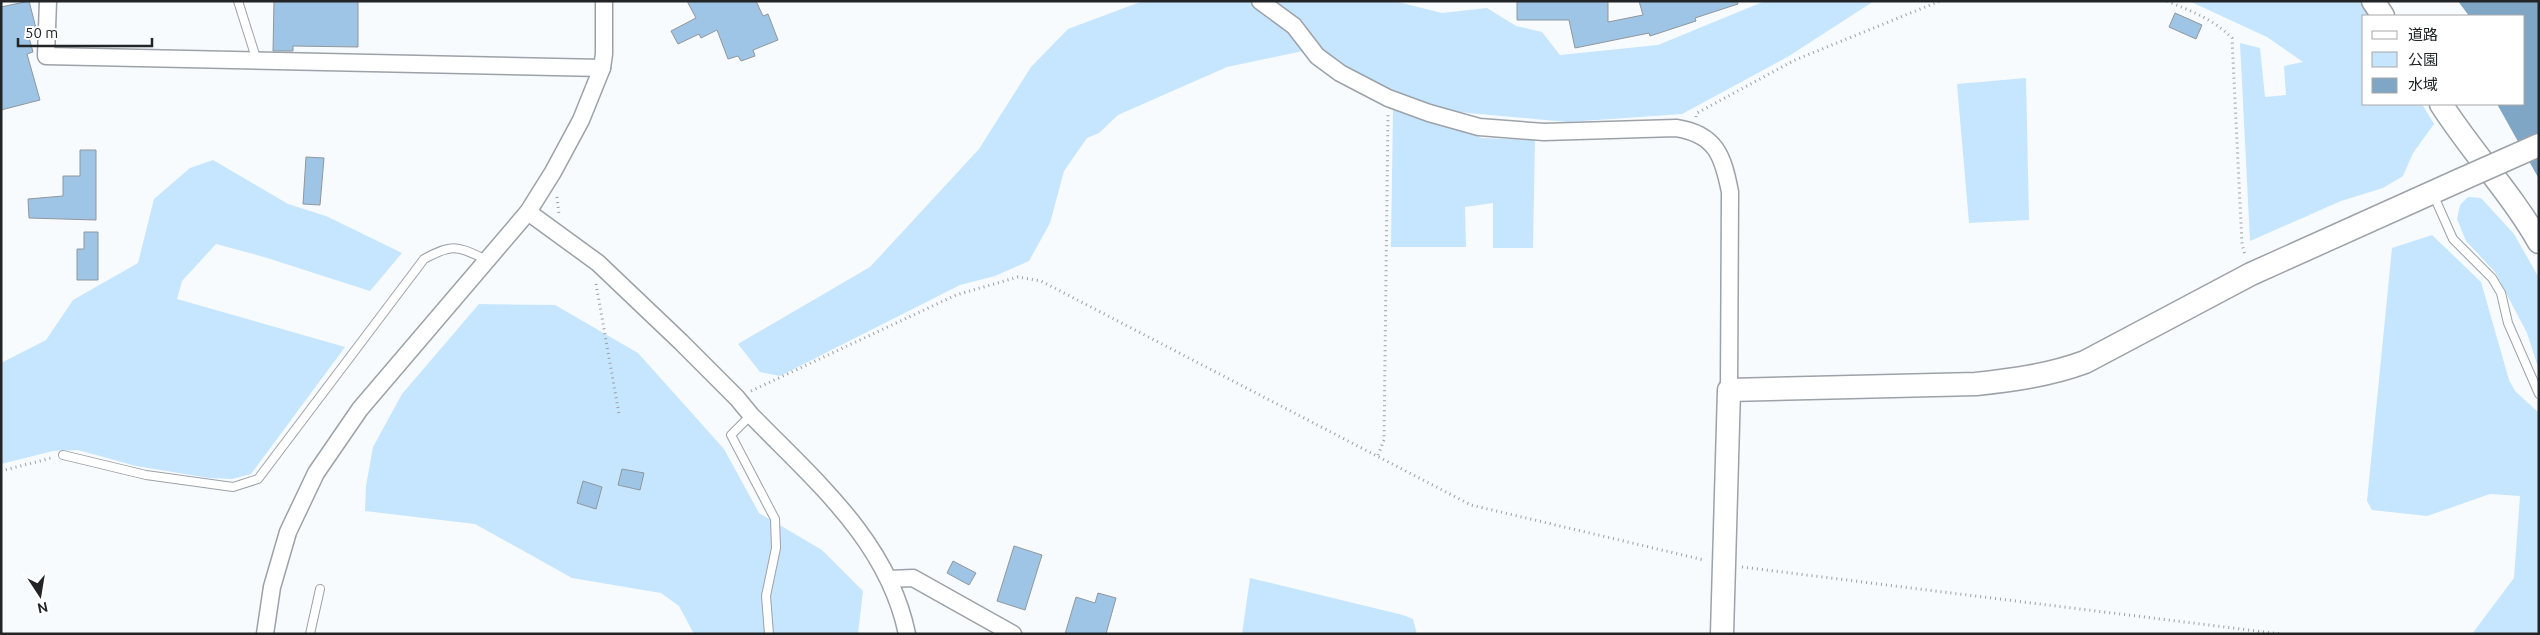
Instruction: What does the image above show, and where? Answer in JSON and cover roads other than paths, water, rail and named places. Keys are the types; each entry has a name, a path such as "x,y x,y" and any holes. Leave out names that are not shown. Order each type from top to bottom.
{"street":[{"path":"48,1 46,56 602,68"},
{"path":"265,634 272,587 288,532 316,473 360,409 528,212 553,172 581,120 602,68 604,54 604,1"},
{"path":"1260,1 1294,26 1317,56 1340,73 1388,98 1480,127 1544,132 1676,128 1692,130 1703,136 1718,150 1725,167 1730,192 1729,390 1722,634"},
{"path":"2373,1 2382,15"},
{"path":"2442,105 2463,138 2527,220 2539,242"},
{"path":"1729,390 1976,384 2014,380 2066,369 2085,362 2251,274 2539,145"},
{"path":"528,212 598,263 737,398 848,516 868,542 889,579 902,612 907,634"},
{"path":"889,579 913,578 1013,634"}],"lane":[{"path":"238,1 257,61"},
{"path":"2432,192 2453,239 2492,278 2502,293 2508,323 2539,394"},
{"path":"63,455 146,475 233,487 258,479 424,259 446,247 460,248 487,260"},
{"path":"751,415 731,435 775,519 776,548 766,596 768,634"},
{"path":"310,634 320,589"}],"water":[{"path":"2458,1 2539,1 2539,179 2498,105 2525,105 2525,15 2468,15"}]}
